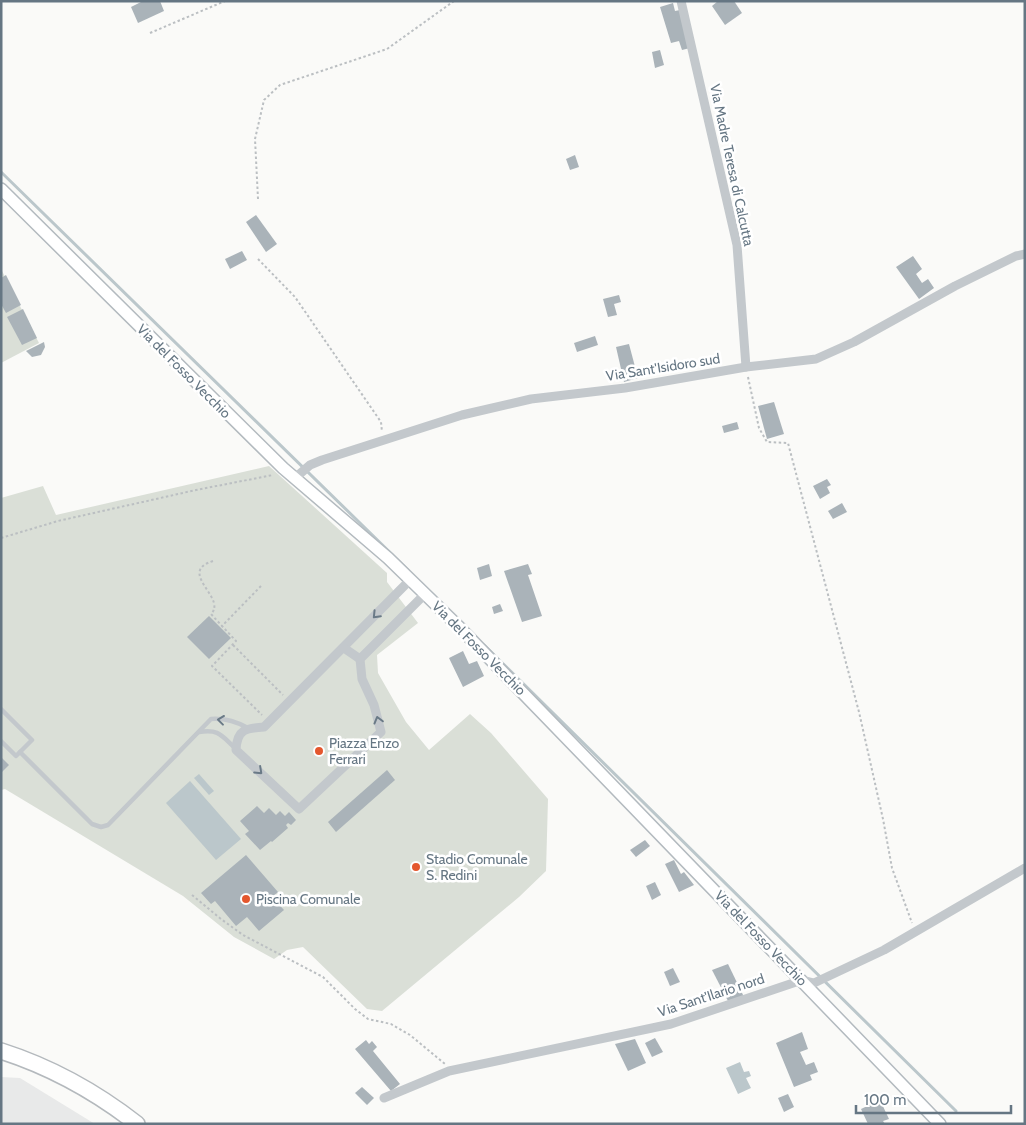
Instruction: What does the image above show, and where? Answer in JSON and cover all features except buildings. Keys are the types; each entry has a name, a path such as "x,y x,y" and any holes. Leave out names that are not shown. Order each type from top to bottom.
{"highway":[{"path":"1,1051 54,1071 97,1095 138,1124"},
{"path":"1,1060 36,1070 69,1085 98,1102 128,1124"}],"street":[{"name":"Via Madre Teresa di Calcutta","path":"681,1 737,245 746,367"},
{"name":"Via del Fosso Vecchio","path":"1,189 9,201 283,468 299,475 388,558 474,643 940,1124"},
{"name":"Via Sant'Isidoro sud","path":"299,475 310,465 462,415 531,399 625,388 746,367 816,359 854,342 955,286 1016,256 1025,254"},
{"path":"344,648 360,659 362,679 374,705 381,732 299,809 236,750 236,742 240,732 248,728 264,727 410,580"},
{"path":"360,659 424,594"},
{"path":"802,980 814,983 884,950 1025,868"},
{"name":"Via Sant'Ilario nord","path":"384,1098 449,1071 671,1024 802,980"}],"lane":[{"path":"1,709 32,740 16,756 1,742"},
{"path":"20,752 92,824 101,827 108,825 211,719 219,718 248,728"},
{"path":"198,732 212,730 224,737 236,750"}],"path":[{"path":"150,32 225,1"},
{"path":"258,199 255,139 264,100 280,85 387,49 454,1"},
{"path":"258,259 295,297 381,422 383,441"},
{"path":"746,367 758,428 767,442 788,443 856,703 883,818 892,868 915,931"},
{"path":"1,538 58,521 196,490 270,476 283,468"},
{"path":"214,561 202,568 200,574 202,583 214,604 211,614 236,641 212,666 269,722"},
{"path":"222,626 261,586"},
{"path":"232,645 290,702"},
{"path":"192,895 243,935 323,977 355,1009 368,1019 392,1024 410,1035 448,1067 449,1071"}],"shaded area":[{"path":"1,269 39,343 1,363"},
{"path":"269,466 387,573 387,582 418,623 377,655 378,673 406,722 429,750 470,714 491,733 548,799 546,871 519,897 382,1011 367,1009 303,947 287,950 274,959 234,937 183,896 5,789 1,790 1,498 43,486 56,515"},
{"path":"199,774 214,791 209,795 194,778"},
{"path":"190,781 241,839 216,860 166,803"},
{"path":"740,1062 744,1072 749,1071 751,1076 746,1078 751,1088 738,1094 726,1068"},
{"path":"1,1077 20,1078 95,1124 1,1124"}],"waterway":[{"path":"1,172 408,570"},
{"path":"484,645 956,1111"}],"place":[{"name":"Piazza Enzo Ferrari","path":"319,751"},
{"name":"Stadio Comunale S. Redini","path":"416,867"},
{"name":"Piscina Comunale","path":"246,899"}]}
